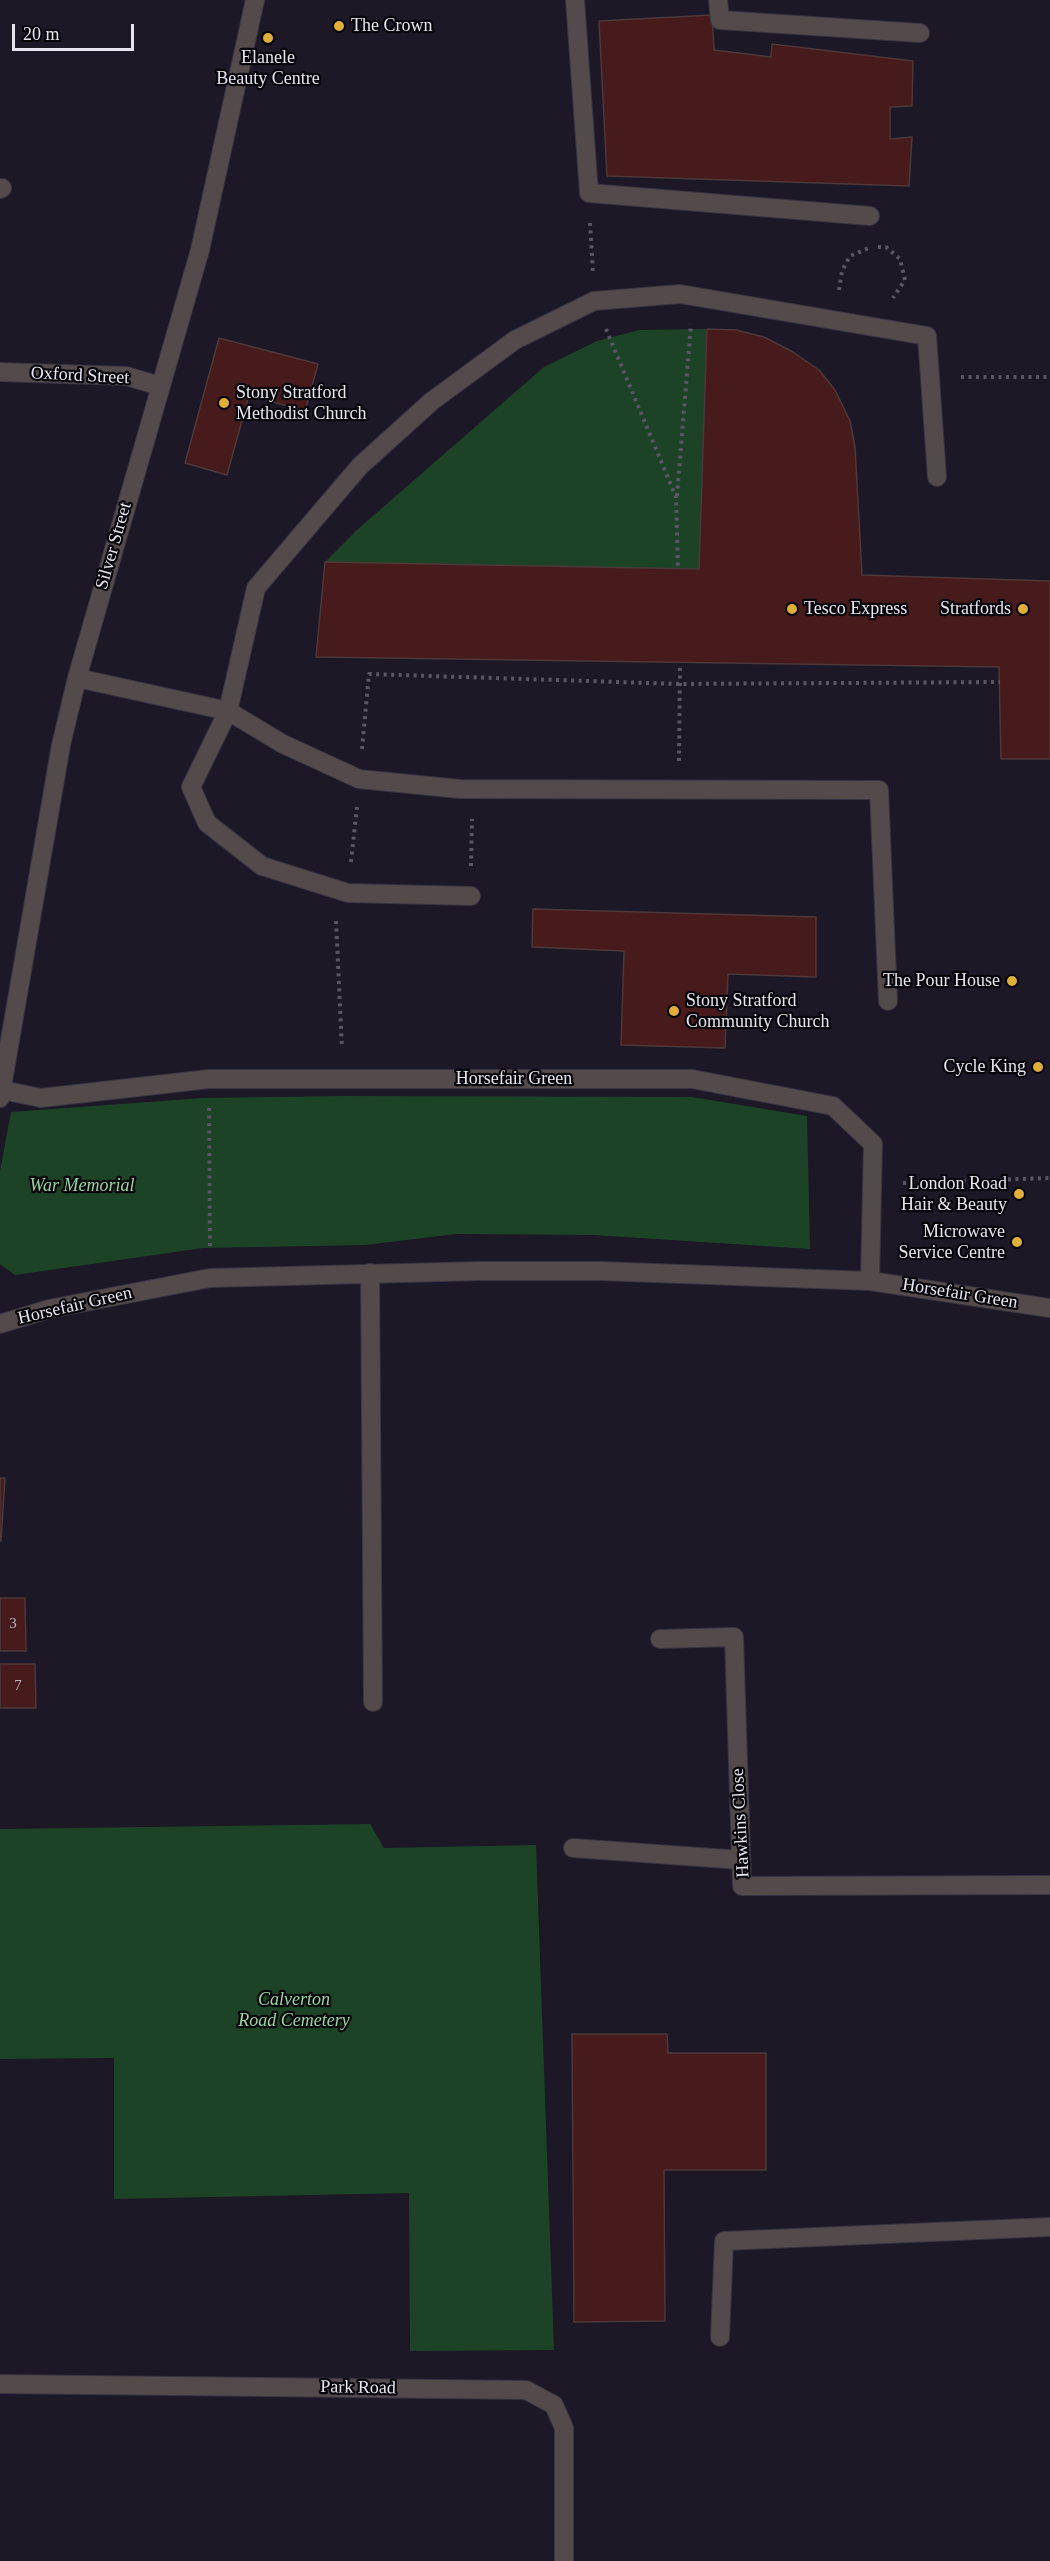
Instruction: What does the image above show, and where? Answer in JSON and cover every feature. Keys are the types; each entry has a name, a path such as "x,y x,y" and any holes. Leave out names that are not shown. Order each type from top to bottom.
{"street":[{"name":"Silver Street","path":"1,1094 61,745 77,678 200,250 255,0"},
{"path":"575,0 589,193 870,216"},
{"path":"718,0 720,20 920,33"},
{"path":"471,896 342,891 262,866 207,823 191,787 228,711 256,588 360,466 432,401 515,340 594,301 680,294 927,336 937,477"},
{"name":"Oxford Street","path":"0,372 126,376 160,386"},
{"path":"77,678 228,711 283,744 359,779 473,789 879,790 888,1001"},
{"name":"Horsefair Green","path":"1,1094 42,1098 209,1079 692,1079 833,1106 873,1144 870,1281"},
{"name":"Horsefair Green","path":"0,1324 81,1302 210,1278 370,1273 600,1271 870,1281 1050,1308"},
{"path":"370,1273 373,1702"},
{"name":"Hawkins Close","path":"660,1639 734,1637 742,1886 1050,1885"},
{"path":"573,1848 741,1860"},
{"path":"720,2337 724,2241 1050,2227"},
{"name":"Park Road","path":"0,2384 526,2390 554,2405 564,2428 564,2561"}],"path":[{"path":"589,193 594,301 676,497"},
{"path":"870,216 872,247"},
{"path":"849,295 839,291 842,271 850,256 872,247 886,247 900,259 906,280 897,295 890,301"},
{"path":"678,570 676,497 693,296"},
{"path":"930,377 1050,376"},
{"path":"678,790 680,666"},
{"path":"344,1079 342,891 359,779 369,674 680,684 1000,682"},
{"path":"471,896 473,789"},
{"path":"209,1079 210,1278"},
{"path":"872,1184 1050,1178"}],"green space":[{"path":"707,329 699,569 325,562 358,529 544,367 597,341 639,330"},
{"name":"War Memorial","path":"692,1097 807,1116 810,1249 594,1235 456,1234 365,1245 203,1248 15,1275 0,1264 0,1171 11,1112 203,1098"},
{"name":"Calverton Road Cemetery","path":"370,1824 384,1848 536,1845 554,2350 410,2351 409,2193 114,2199 114,2058 0,2059 0,1829"}],"building":[{"path":"712,15 714,50 771,57 772,44 913,61 912,106 890,107 890,139 912,137 909,186 607,176 599,21"},
{"path":"707,329 736,330 764,337 793,352 819,370 835,390 850,421 855,447 862,575 1050,581 1050,759 1001,759 999,667 316,657 325,562 699,569"},
{"name":"Stony Stratford Methodist Church","path":"219,338 318,364 305,411 249,395 227,475 185,463"},
{"name":"Stony Stratford Community Church","path":"533,909 816,917 816,977 728,974 725,1048 621,1045 624,951 532,947"},
{"path":"0,1478 5,1478 1,1541 0,1541"},
{"path":"0,1598 25,1598 26,1651 0,1651"},
{"path":"0,1664 35,1664 36,1708 0,1708"},
{"path":"572,2034 667,2034 668,2053 766,2053 766,2170 664,2170 665,2321 574,2322"}],"place":[{"name":"The Crown","path":"339,26"},
{"name":"Elanele Beauty Centre","path":"268,38"},
{"name":"Stony Stratford Methodist Church","path":"224,403"},
{"name":"Tesco Express","path":"792,609"},
{"name":"Stratfords","path":"1023,609"},
{"name":"The Pour House","path":"1012,981"},
{"name":"Stony Stratford Community Church","path":"674,1011"},
{"name":"Cycle King","path":"1038,1067"},
{"name":"London Road Hair & Beauty","path":"1019,1194"},
{"name":"Microwave Service Centre","path":"1017,1242"}]}
